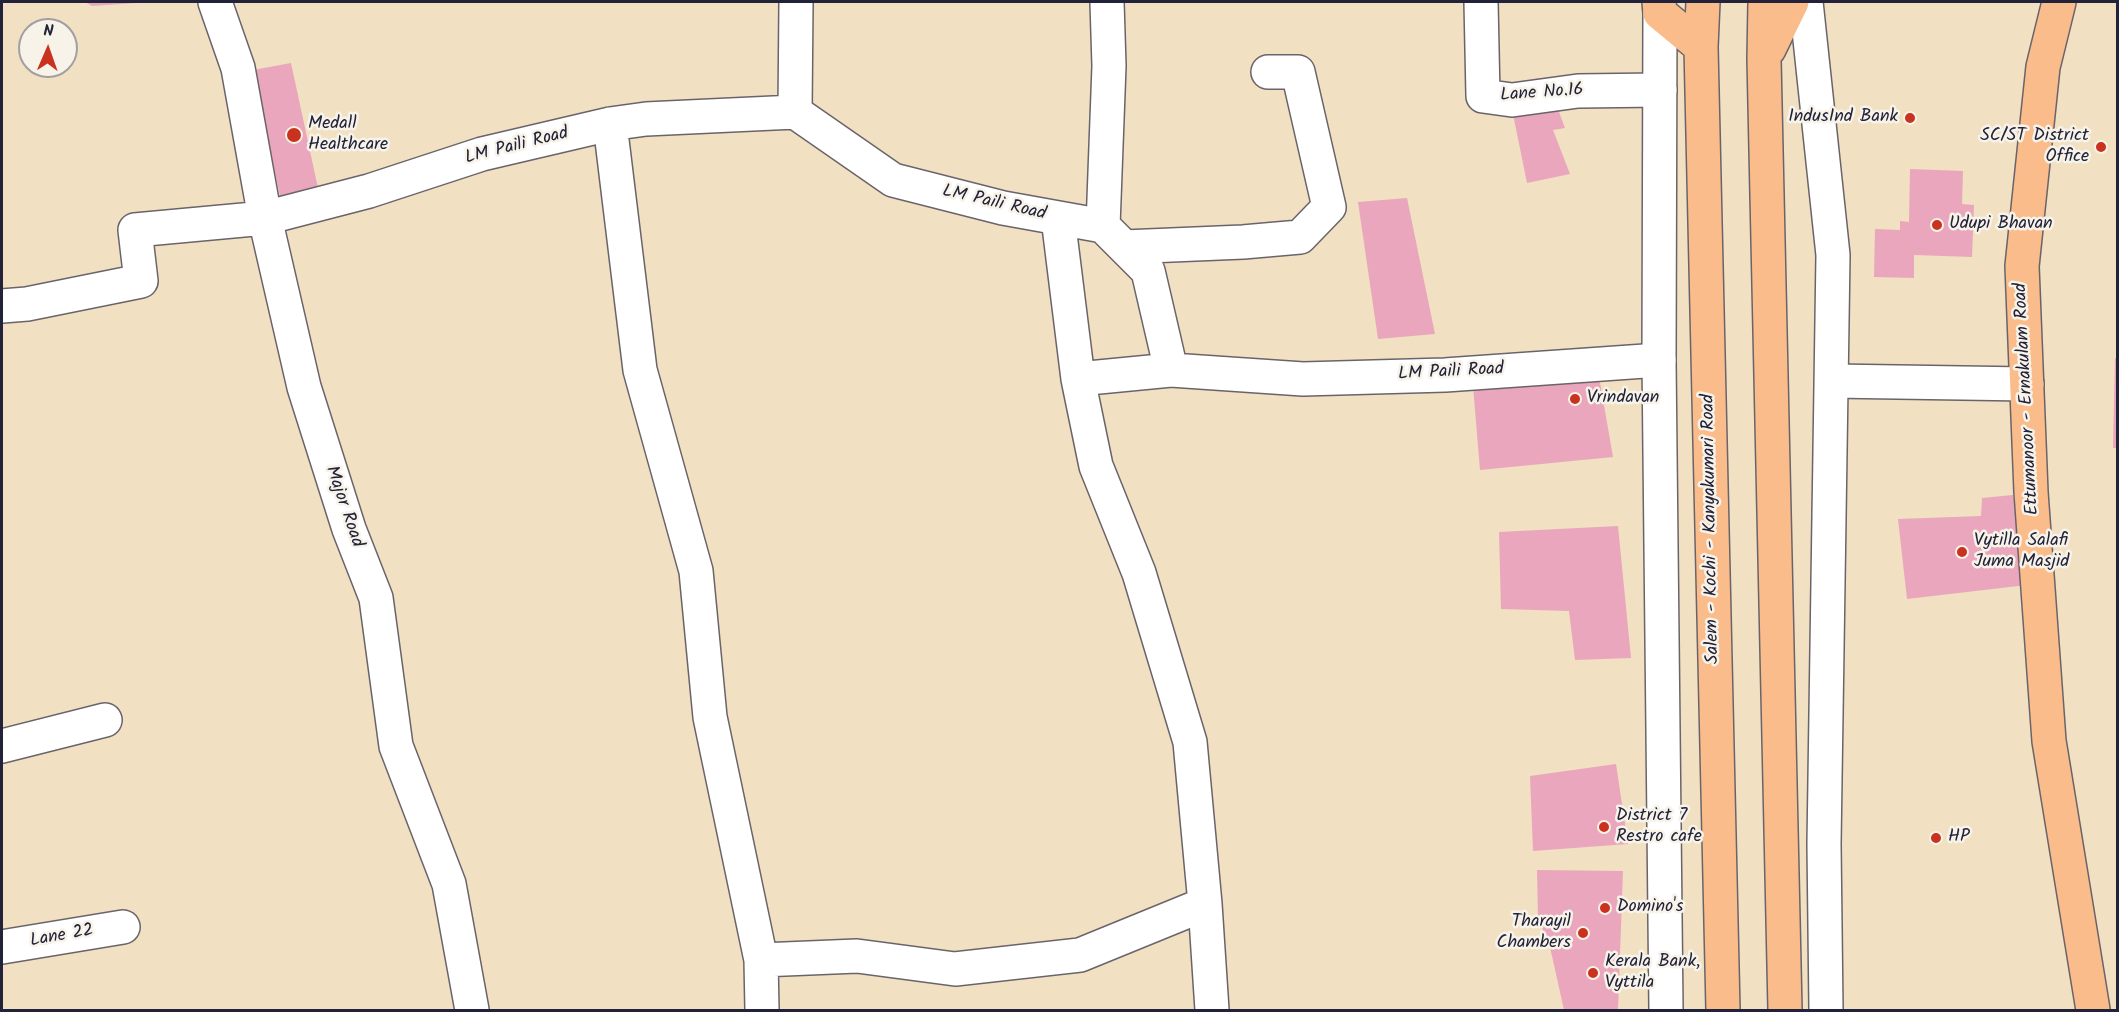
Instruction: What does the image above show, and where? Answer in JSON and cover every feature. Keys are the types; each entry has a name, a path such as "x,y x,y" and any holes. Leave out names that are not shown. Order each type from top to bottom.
{"main road":[{"name":"Salem - Kochi - Kanyakumari Road","path":"1703,2 1701,47 1723,1011"},
{"path":"1765,2 1764,59 1785,1011"},
{"path":"1764,59 1792,2"},
{"name":"Ettumanoor - Ernakulam Road","path":"2059,2 2043,67 2022,266 2031,492 2049,741 2093,1011"},
{"path":"1660,7 1701,47"}],"street":[{"name":"Major Road","path":"215,2 238,68 265,218 304,387 349,529 376,598 396,746 449,884 472,1011"},
{"path":"795,112 796,2"},
{"path":"1107,2 1113,236 1148,271 1171,370"},
{"name":"Lane No.16","path":"1481,2 1483,96 1512,100 1578,91 1660,90"},
{"path":"1806,2 1833,255 1824,844 1826,1011"},
{"path":"1660,7 1659,360 1666,1011"},
{"name":"LM Paili Road","path":"2,306 27,304 141,281 135,230 265,218 369,190 482,154 610,124 646,119 795,112 893,180 1003,208 1058,218 1113,236 1243,242 1300,237 1329,207 1298,72 1268,72"},
{"path":"610,124 640,370 696,571 710,717 761,960 762,1011"},
{"path":"1058,218 1078,379 1096,466 1139,573 1190,742 1212,1011"},
{"name":"LM Paili Road","path":"1078,379 1171,370 1303,379 1445,375 1659,360"},
{"path":"1832,381 2026,384"},
{"path":"2,746 105,720"},
{"path":"761,960 857,956 954,969 1080,955 1205,904"},
{"name":"Lane 22","path":"2,947 123,927"}],"building":[{"path":"85,2 136,2 136,3 92,6"},
{"path":"291,63 318,188 280,196 253,70"},
{"path":"1556,104 1565,128 1553,130 1570,174 1527,183 1513,114"},
{"name":"Udupi Bhavan","path":"1910,169 1963,171 1962,204 1974,205 1972,257 1914,255 1914,278 1874,277 1875,229 1900,230 1900,221 1909,222"},
{"path":"1407,198 1435,334 1378,339 1358,202"},
{"path":"2115,358 2118,358 2118,448 2113,448"},
{"path":"1598,371 1613,457 1480,470 1473,386"},
{"name":"Vytilla Salafi Juma Masjid","path":"2013,495 2027,585 1907,599 1898,519 1981,516 1982,498"},
{"path":"1618,526 1631,658 1575,660 1569,611 1501,609 1499,532"},
{"path":"1616,764 1628,844 1533,851 1530,776"},
{"name":"Tharayil Chambers","path":"1537,870 1623,871 1618,1010 1564,1010 1550,947 1538,918"}],"place":[{"name":"IndusInd Bank","path":"1910,118"},
{"name":"Medall Healthcare","path":"294,135"},
{"name":"SC/ST District Office","path":"2101,147"},
{"name":"Udupi Bhavan","path":"1937,225"},
{"name":"Vrindavan","path":"1575,399"},
{"name":"Vytilla Salafi Juma Masjid","path":"1962,552"},
{"name":"District 7 Restro cafe","path":"1604,827"},
{"name":"HP","path":"1936,838"},
{"name":"Domino's","path":"1605,908"},
{"name":"Tharayil Chambers","path":"1583,933"},
{"name":"Kerala Bank, Vyttila","path":"1593,973"}]}
